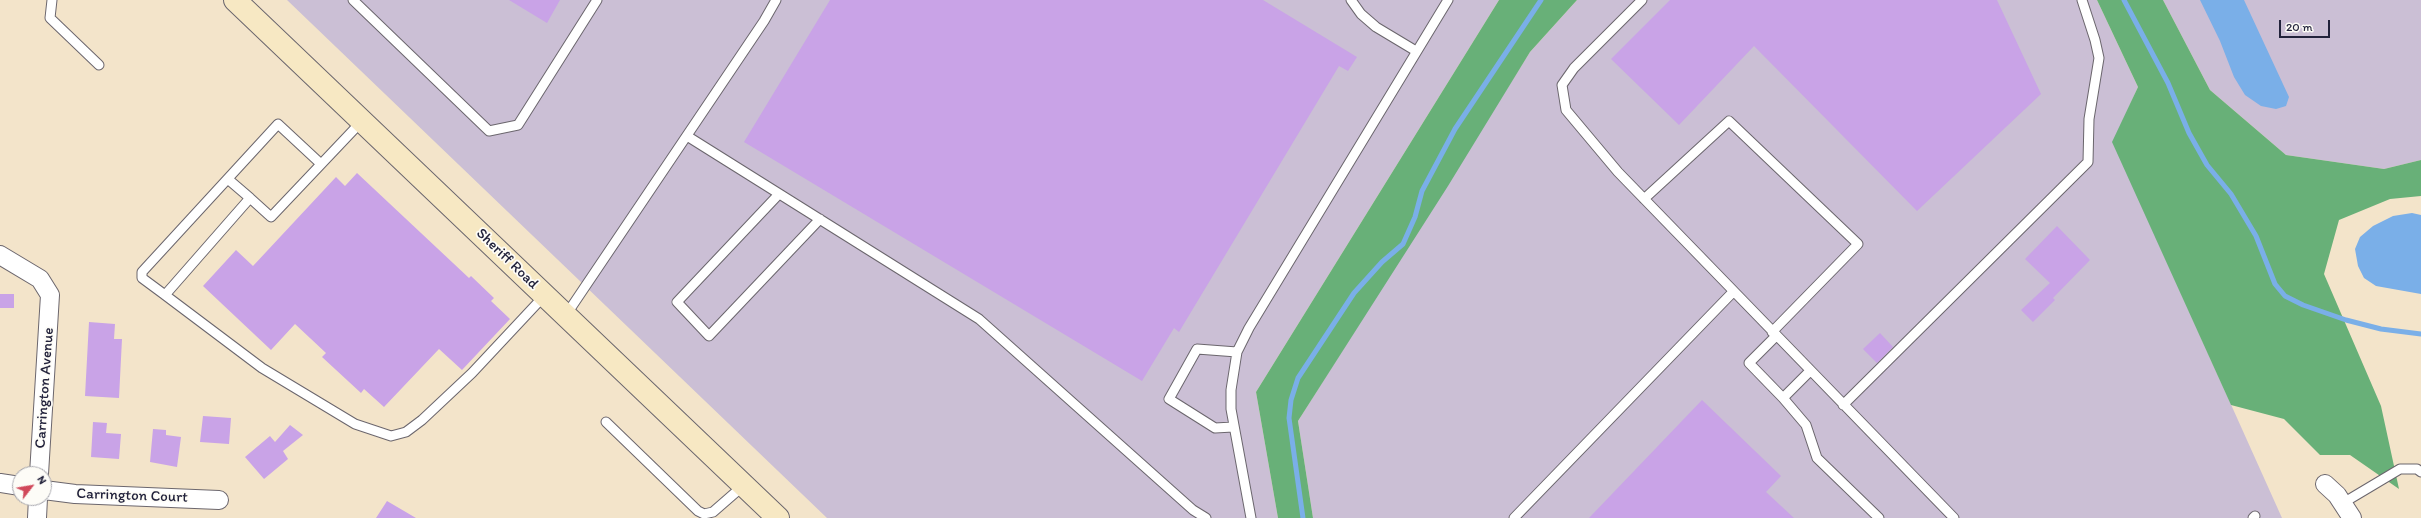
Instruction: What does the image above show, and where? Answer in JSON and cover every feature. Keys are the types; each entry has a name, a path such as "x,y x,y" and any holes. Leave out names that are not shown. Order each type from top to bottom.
{"main road":[{"name":"Sheriff Road","path":"235,0 363,120 778,518"}],"street":[{"name":"Carrington Avenue","path":"0,255 40,280 47,287 50,301 40,466"},
{"path":"0,483 12,485"},
{"path":"2325,484 2343,503 2352,518"},
{"name":"Carrington Court","path":"52,491 75,494 220,500"},
{"path":"36,518 37,506"}],"lane":[{"path":"52,0 50,18 99,65"},
{"path":"353,0 489,131 518,126 597,0"},
{"path":"566,315 687,136 776,0"},
{"path":"1351,0 1361,14 1376,26 1416,51"},
{"path":"1251,518 1233,427 1231,390 1237,352 1249,328 1448,0"},
{"path":"1642,0 1574,68 1562,85 1566,110 1644,199 1954,518"},
{"path":"1843,405 2088,162 2089,119 2099,58 2095,40 2082,0"},
{"path":"229,180 271,217 363,120"},
{"path":"1644,199 1729,121 1858,244 1749,363 1783,398 1806,425 1817,458 1879,518"},
{"path":"321,164 278,124 229,180 142,272 142,278 262,368 355,424 391,436 406,432 422,420 472,373 546,296"},
{"path":"687,136 979,319 1193,510 1206,518"},
{"path":"779,194 677,302 709,336 820,219"},
{"path":"165,295 250,198"},
{"path":"1514,518 1733,292"},
{"path":"1233,427 1215,428 1169,399 1197,349 1237,352"},
{"path":"1783,398 1810,371"},
{"path":"606,422 698,511 704,514 713,512 744,485"},
{"path":"2343,503 2400,469 2417,468 2421,472"}],"shaded area":[{"path":"287,0 1499,0 1256,392 1278,518 827,518"},
{"path":"1577,0 2097,0 2138,87 2113,142 2282,518 1313,518 1298,421 1530,52"},
{"path":"2163,0 2421,0 2421,160 2384,169 2286,155 2210,90"}],"green space":[{"path":"1499,0 1577,0 1530,52 1448,186 1298,421 1313,518 1278,518 1256,392"},
{"path":"2097,0 2163,0 2210,90 2286,155 2384,169 2421,160 2421,196 2390,199 2339,220 2324,274 2381,406 2399,489 2350,455 2320,455 2284,419 2231,405 2112,142 2138,87"}],"water":[{"path":"2200,0 2244,0 2289,97 2286,106 2276,109 2261,106 2245,95 2234,77 2220,41"},
{"path":"2412,213 2421,215 2421,294 2376,286 2364,278 2358,266 2355,249 2360,237 2373,226 2393,216"}],"building":[{"path":"509,0 560,0 547,23"},
{"path":"830,0 1263,0 1357,57 1348,71 1339,66 1179,332 1174,328 1142,381 744,142"},
{"path":"1670,0 1997,0 2041,94 1917,211 1754,46 1679,125 1611,59"},
{"path":"357,173 469,278 471,276 494,298 491,301 510,319 462,370 439,349 384,407 364,389 361,393 322,357 326,353 295,324 271,350 203,286 236,250 253,266 336,177 345,186"},
{"path":"2057,226 2090,260 2053,298 2055,300 2033,322 2021,310 2050,283 2025,259"},
{"path":"0,294 14,294 14,308 0,308"},
{"path":"89,322 115,324 114,339 122,339 119,398 85,396"},
{"path":"1880,333 1893,347 1877,363 1863,349"},
{"path":"1702,400 1781,476 1766,492 1794,518 1589,518"},
{"path":"203,416 231,418 229,444 200,442"},
{"path":"93,422 107,423 106,433 121,434 119,459 91,457"},
{"path":"290,425 303,435 283,451 288,459 264,479 245,457 270,436 275,442"},
{"path":"153,429 166,430 166,435 181,437 177,467 150,462"},
{"path":"387,501 416,518 376,518"}],"waterway":[{"path":"1303,518 1289,418 1291,400 1298,378 1354,293 1382,262 1403,244 1415,217 1422,191 1455,129 1541,0"},
{"path":"2124,0 2168,83 2189,133 2207,165 2231,194 2256,236 2275,284 2285,296 2303,305 2346,320 2381,329 2421,334"}]}
